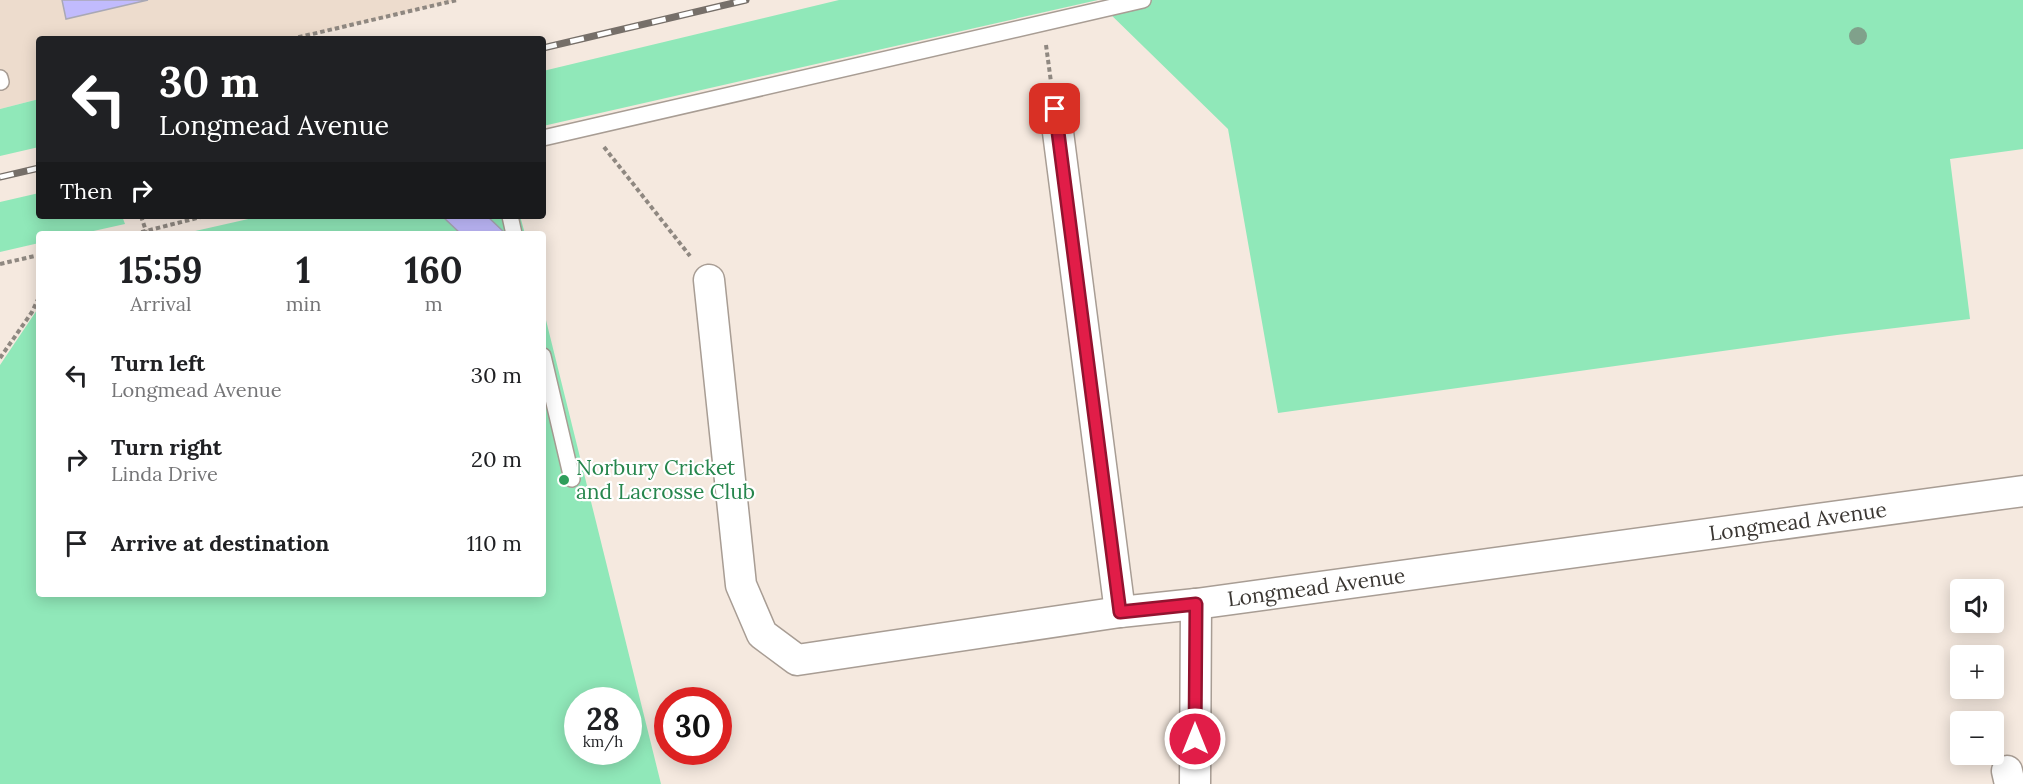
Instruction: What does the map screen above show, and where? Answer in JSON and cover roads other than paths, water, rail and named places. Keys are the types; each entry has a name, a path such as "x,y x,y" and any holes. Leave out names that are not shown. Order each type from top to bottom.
{"street":[{"path":"1055,109 1120,612"},
{"name":"Longmead Avenue","path":"710,280 741,585 762,634 797,660 1120,612 1196,604 2023,491"},
{"path":"1195,784 1196,604"}],"lane":[{"path":"546,137 1143,0"},
{"path":"546,369 572,479"}],"railway":[{"path":"546,47 746,0"},
{"path":"0,177 36,169"}],"place":[{"name":"Norbury Cricket and Lacrosse Club","path":"564,480"}]}
